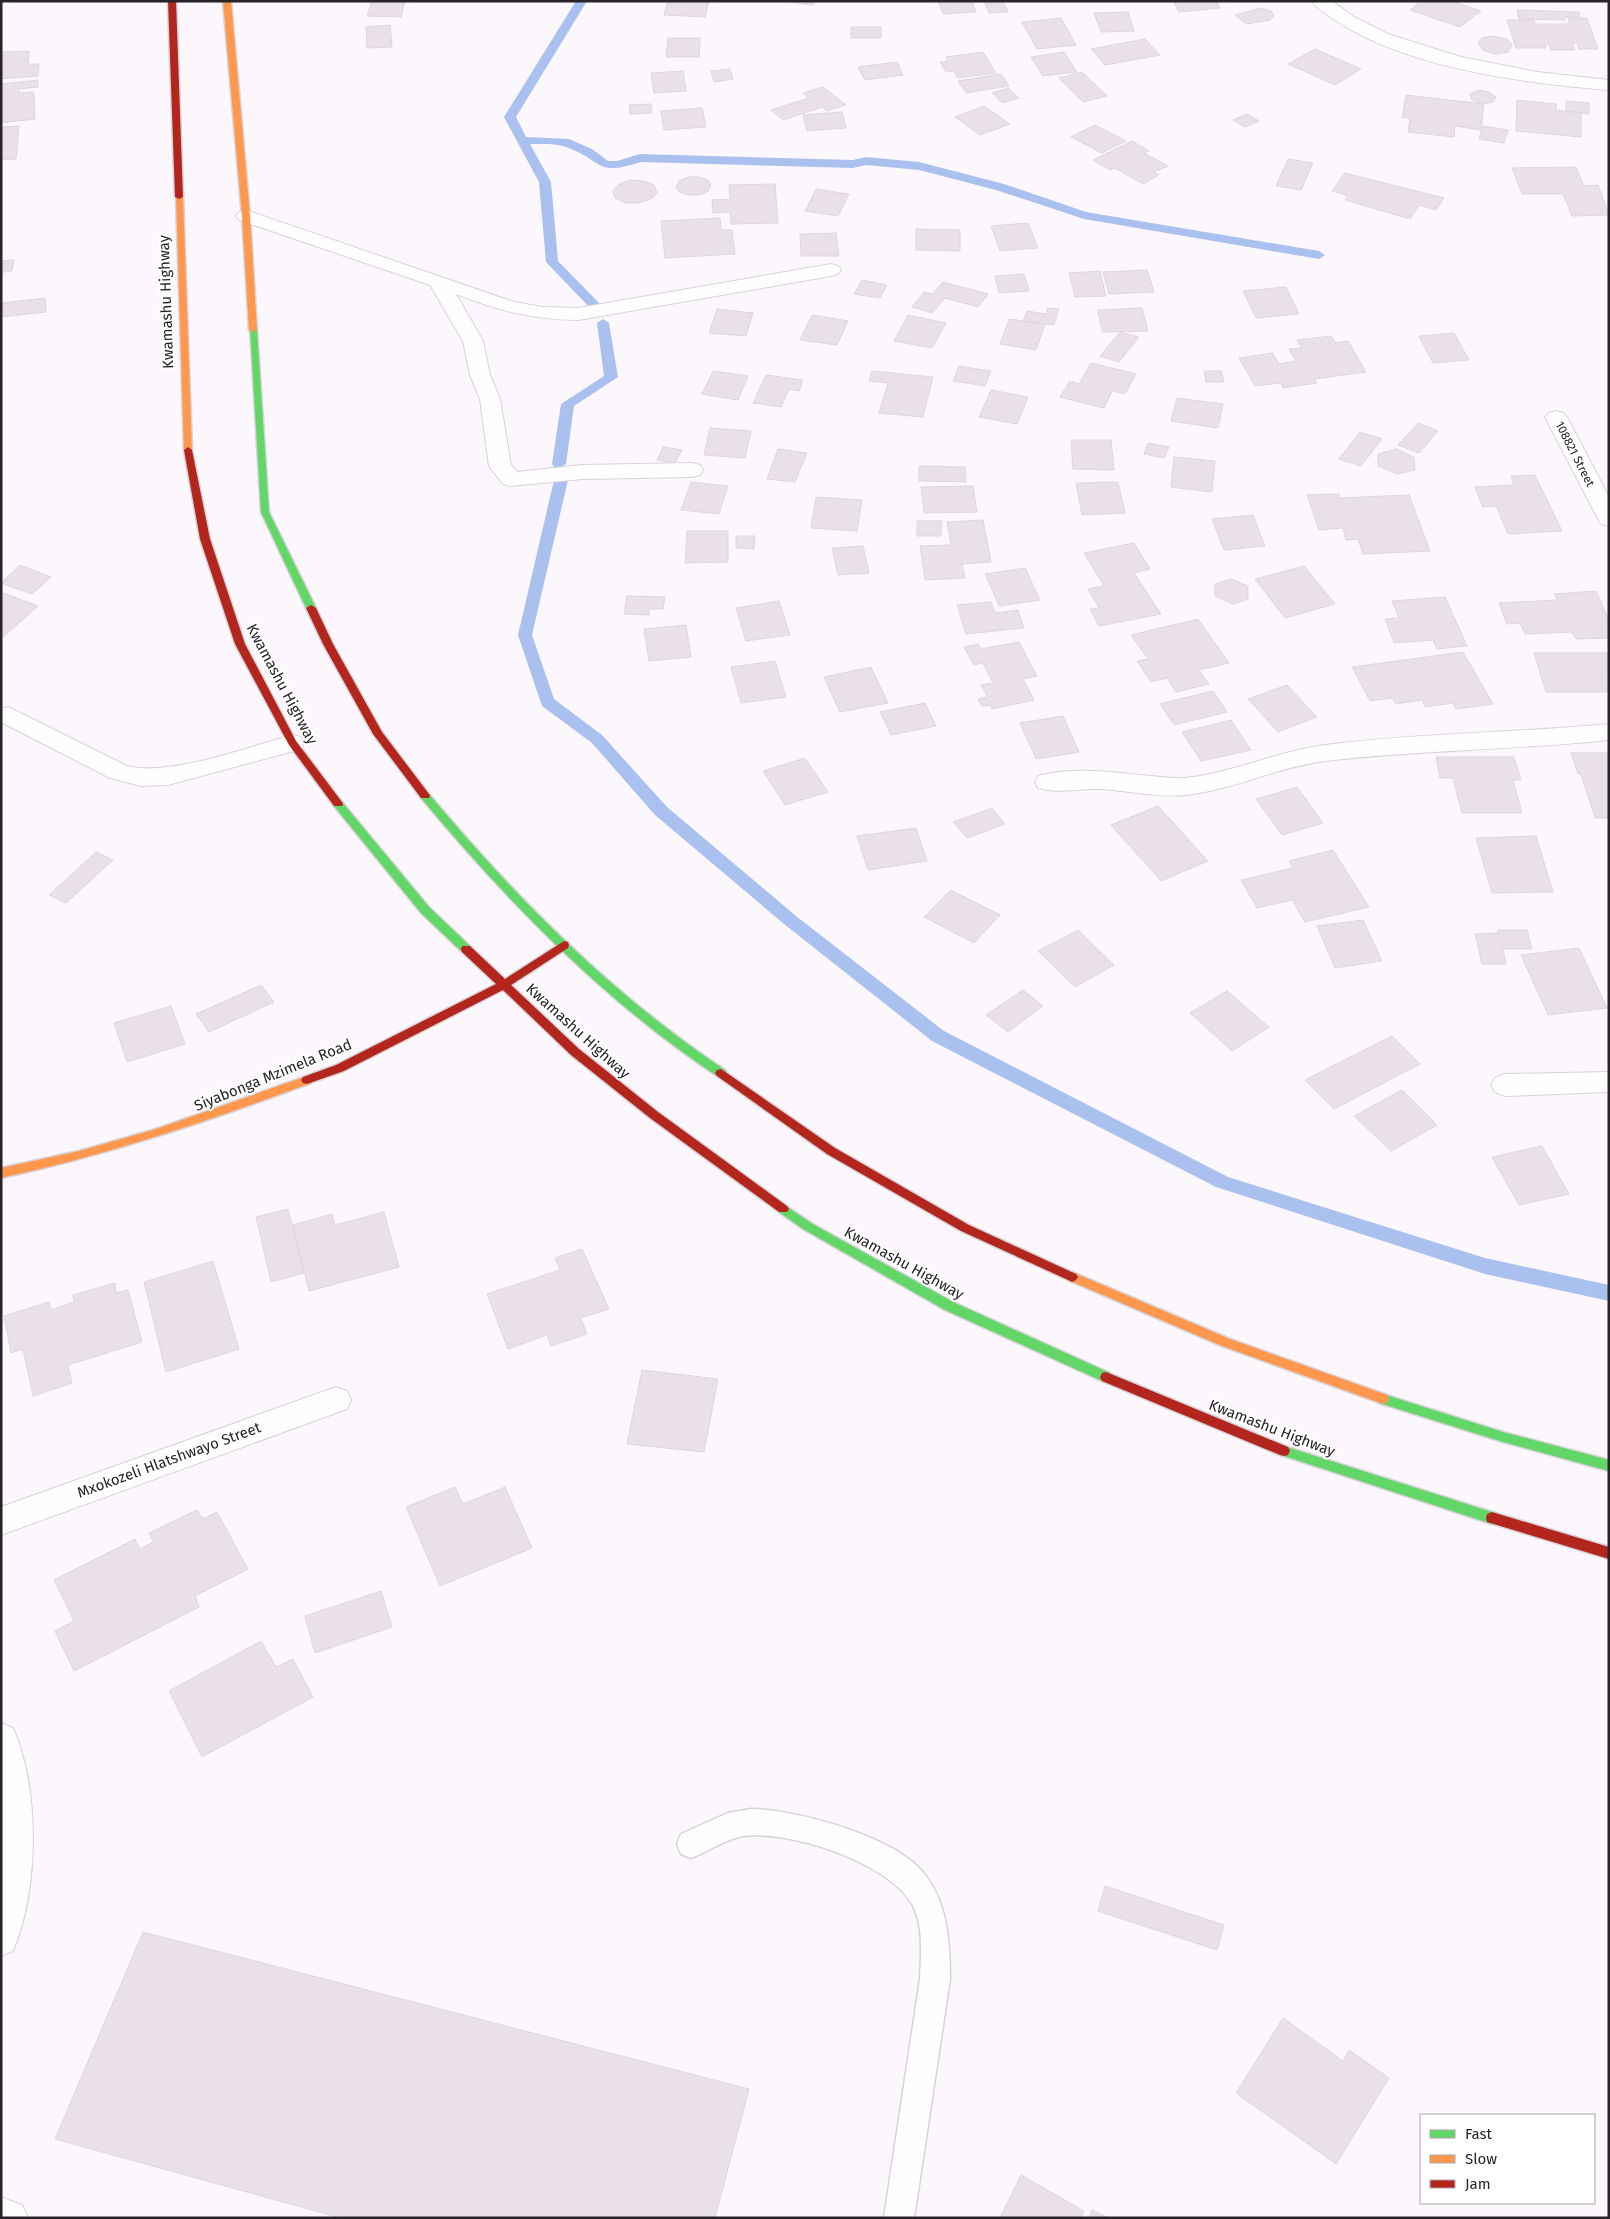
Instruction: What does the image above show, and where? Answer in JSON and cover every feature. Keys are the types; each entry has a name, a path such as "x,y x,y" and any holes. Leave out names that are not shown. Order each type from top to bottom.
{"main road":[{"name":"Kwamashu Highway","path":"172,1 187,444 205,539 240,644 292,743 337,803 425,910 575,1052 654,1115 807,1226 949,1306 1068,1361 1294,1455 1512,1525 1609,1553"},
{"path":"226,1 246,216 265,512 328,644 378,734 426,797 491,873 564,945 660,1030 755,1100 831,1151 964,1228 1147,1311 1313,1376 1503,1437 1609,1466"},
{"name":"Siyabonga Mzimela Road","path":"1,1173 48,1164 203,1120 340,1068 505,984 564,945"}],"street":[{"path":"1320,1 1358,26 1400,43 1455,61 1507,73 1565,82 1609,85"},
{"path":"246,216 509,307 542,313 578,314 832,270"},
{"path":"438,281 473,341 480,375 490,399 500,466 511,480 582,472 692,470"},
{"name":"108821 Street","path":"1556,417 1609,519"},
{"path":"8,715 119,772 141,778 168,777 292,743"},
{"path":"1047,782 1097,780 1183,787 1210,782 1300,757 1325,753 1435,743 1570,736 1609,732"},
{"path":"1505,1085 1609,1082"},
{"name":"Mxokozeli Hlatshwayo Street","path":"1,1521 336,1400"},
{"path":"1,1738 7,1757 16,1836 9,1909 1,1939"},
{"path":"1,2216 9,2218"}],"lane":[{"path":"691,1844 728,1826 752,1822 796,1828 838,1839 889,1864 915,1884 929,1910 936,1940 935,1979 899,2218"}],"building":[{"path":"372,1 405,1 401,17 367,16"},
{"path":"668,1 709,1 705,17 664,15"},
{"path":"781,1 815,1 813,5"},
{"path":"938,1 972,1 976,12 943,14"},
{"path":"984,1 1003,1 1008,12 989,13"},
{"path":"1173,1 1216,1 1220,8 1179,12"},
{"path":"1418,1 1452,1 1481,11 1460,27 1410,10 1420,2"},
{"path":"1261,8 1271,11 1274,16 1270,20 1246,24 1235,15"},
{"path":"1517,10 1579,12 1580,17 1564,17 1565,20 1519,19"},
{"path":"1128,12 1134,31 1101,32 1094,13"},
{"path":"1061,18 1076,45 1037,49 1022,22"},
{"path":"1568,18 1587,18 1598,49 1579,49 1577,43 1572,43 1575,50 1551,50 1549,44 1545,44 1546,48 1516,48 1507,20 1534,20 1535,24 1570,24"},
{"path":"390,25 392,47 367,48 366,27"},
{"path":"851,27 881,27 881,38 851,38"},
{"path":"1494,36 1507,39 1512,45 1508,52 1495,54 1483,50 1478,43 1482,38"},
{"path":"668,38 700,38 699,57 666,57"},
{"path":"1145,39 1160,55 1105,65 1091,49"},
{"path":"1315,49 1361,69 1335,85 1288,64"},
{"path":"29,51 28,64 39,64 38,76 1,79 1,52"},
{"path":"983,52 996,73 958,78 954,71 946,72 940,62 948,61 946,57"},
{"path":"1064,52 1077,72 1043,76 1031,57"},
{"path":"897,62 903,75 865,80 858,67"},
{"path":"730,69 733,79 714,82 711,71"},
{"path":"683,71 686,91 654,93 651,73"},
{"path":"1082,72 1107,96 1083,102 1059,78"},
{"path":"1001,74 1009,86 966,93 958,81"},
{"path":"38,80 38,87 19,89 19,93 34,92 35,119 1,123 1,84"},
{"path":"823,87 846,105 827,111 822,107 783,120 771,110 809,98 803,93"},
{"path":"1008,88 1019,98 1002,103 992,93"},
{"path":"1478,90 1489,92 1496,97 1493,102 1482,104 1472,100 1470,94"},
{"path":"1406,95 1484,104 1481,130 1455,126 1454,137 1408,132 1410,118 1402,118"},
{"path":"1517,100 1556,104 1556,110 1581,113 1581,137 1516,131"},
{"path":"1566,101 1589,103 1589,114 1566,111"},
{"path":"651,104 652,113 630,114 629,105"},
{"path":"984,106 1010,124 980,135 955,117"},
{"path":"702,108 706,127 664,130 661,111"},
{"path":"842,112 846,128 807,131 803,115"},
{"path":"1247,114 1259,121 1245,127 1233,120"},
{"path":"1095,125 1126,141 1102,153 1071,137"},
{"path":"19,126 16,159 1,160 1,127"},
{"path":"1483,126 1508,130 1504,143 1479,139"},
{"path":"1132,141 1149,151 1144,153 1168,166 1154,172 1159,175 1143,184 1115,168 1110,170 1093,160"},
{"path":"1288,159 1313,163 1301,190 1276,186"},
{"path":"1576,167 1584,186 1598,185 1609,215 1572,216 1563,194 1522,194 1512,168"},
{"path":"1345,173 1444,198 1436,210 1419,205 1410,219 1345,200 1348,196 1332,191"},
{"path":"688,177 699,177 708,180 711,186 708,191 700,195 688,195 679,192 676,187 679,181"},
{"path":"630,180 644,181 654,185 657,193 651,199 639,203 626,203 615,198 613,191 619,184"},
{"path":"775,184 778,223 731,224 730,212 713,213 712,200 730,199 729,185"},
{"path":"816,189 849,194 838,216 805,211"},
{"path":"720,218 721,230 732,230 735,254 665,258 661,221"},
{"path":"1028,223 1038,248 1000,251 991,226"},
{"path":"916,229 960,230 960,251 916,250"},
{"path":"836,233 839,256 801,256 800,234"},
{"path":"14,260 12,271 3,272 1,281 1,261"},
{"path":"1147,270 1154,292 1109,294 1103,272"},
{"path":"1100,271 1106,296 1075,297 1069,273"},
{"path":"1024,274 1029,291 999,293 995,276"},
{"path":"862,280 887,285 880,298 854,294"},
{"path":"943,282 988,294 978,307 945,298 932,313 912,307 924,292 932,294"},
{"path":"1286,287 1299,314 1256,318 1243,291"},
{"path":"45,298 46,312 1,317 3,303"},
{"path":"1048,308 1059,309 1054,325 1023,321 1027,311 1046,314"},
{"path":"1142,308 1148,331 1102,332 1098,310"},
{"path":"717,309 753,313 746,336 709,333"},
{"path":"812,315 848,321 837,345 800,340"},
{"path":"908,315 946,323 932,348 894,341"},
{"path":"1009,319 1045,324 1036,350 1000,344"},
{"path":"1120,332 1139,337 1119,362 1100,356"},
{"path":"1454,333 1469,360 1433,363 1419,336"},
{"path":"1331,336 1336,343 1348,341 1366,372 1314,379 1317,383 1283,388 1281,383 1255,386 1239,358 1273,353 1279,364 1296,361 1289,349 1302,348 1297,340"},
{"path":"1091,363 1136,374 1125,394 1112,391 1104,408 1060,397 1070,381 1079,384"},
{"path":"959,366 991,371 985,386 953,381"},
{"path":"713,371 748,376 738,400 702,394"},
{"path":"872,371 933,377 923,417 879,413 888,383 869,381"},
{"path":"1204,371 1221,371 1224,382 1206,382"},
{"path":"766,375 803,380 799,391 789,389 781,407 753,403"},
{"path":"991,390 1028,397 1017,424 979,417"},
{"path":"1177,398 1223,404 1218,428 1171,421"},
{"path":"1418,423 1438,431 1419,453 1398,445"},
{"path":"710,428 751,431 745,458 704,455"},
{"path":"1360,432 1382,439 1361,466 1339,459"},
{"path":"1071,440 1111,440 1114,470 1073,469"},
{"path":"1148,443 1169,447 1164,458 1144,454"},
{"path":"663,447 682,450 675,463 657,460"},
{"path":"778,449 807,453 795,482 767,479"},
{"path":"1396,449 1414,457 1415,470 1397,474 1378,466 1378,454"},
{"path":"1174,457 1215,461 1212,492 1171,487"},
{"path":"919,466 965,467 966,482 919,481"},
{"path":"1535,475 1562,531 1508,534 1496,506 1483,507 1475,487 1514,485 1511,476"},
{"path":"691,482 728,486 719,514 681,510"},
{"path":"1118,482 1125,513 1082,515 1076,483"},
{"path":"973,486 977,512 924,513 921,487"},
{"path":"1339,494 1340,498 1409,495 1430,551 1363,554 1358,539 1346,540 1343,528 1319,530 1307,495"},
{"path":"816,497 862,500 857,531 811,528"},
{"path":"1253,515 1265,546 1224,550 1212,519"},
{"path":"983,520 991,562 962,564 965,578 925,580 920,546 951,545 947,522"},
{"path":"917,521 942,521 941,536 917,536"},
{"path":"687,531 728,531 728,562 685,563"},
{"path":"736,536 755,536 754,549 736,548"},
{"path":"1134,543 1150,569 1134,573 1161,614 1099,626 1090,609 1099,608 1088,589 1104,586 1084,553"},
{"path":"863,546 869,573 838,575 832,548"},
{"path":"20,565 51,577 32,594 1,583"},
{"path":"1304,566 1335,604 1285,618 1255,579"},
{"path":"1025,568 1040,600 999,606 985,574"},
{"path":"1231,579 1248,586 1248,599 1233,604 1215,596 1215,584"},
{"path":"1596,591 1609,620 1609,638 1576,639 1572,632 1525,634 1520,623 1507,624 1499,603 1557,600 1554,594"},
{"path":"1,592 38,606 1,639"},
{"path":"627,596 665,597 663,609 649,609 649,615 624,614"},
{"path":"1445,597 1467,646 1437,649 1433,640 1394,643 1385,619 1399,618 1392,601"},
{"path":"779,601 790,635 746,641 736,608"},
{"path":"991,602 995,613 1018,610 1024,628 966,634 957,605"},
{"path":"1198,619 1229,663 1199,670 1209,684 1176,692 1167,678 1151,682 1137,661 1148,659 1131,635"},
{"path":"686,625 691,657 649,661 644,629"},
{"path":"1019,642 1037,676 1023,679 1034,700 992,709 990,705 982,706 978,699 988,697 981,685 993,683 983,663 974,665 964,647 978,644 981,649"},
{"path":"1463,652 1493,704 1456,709 1453,703 1425,707 1422,700 1396,704 1393,698 1370,701 1352,667"},
{"path":"1534,653 1608,653 1609,692 1546,692"},
{"path":"775,661 786,697 741,703 731,667"},
{"path":"871,667 888,703 840,712 824,677"},
{"path":"1287,685 1317,717 1278,732 1248,699"},
{"path":"1213,691 1227,712 1174,725 1160,704"},
{"path":"925,703 936,726 891,735 880,712"},
{"path":"1063,716 1079,752 1036,759 1020,723"},
{"path":"1231,720 1251,750 1201,761 1182,732"},
{"path":"1571,753 1609,753 1609,818 1595,818 1581,774 1578,774"},
{"path":"1436,757 1514,757 1521,780 1513,780 1522,813 1462,813 1453,778 1440,778"},
{"path":"805,758 828,792 785,805 763,771"},
{"path":"1297,787 1323,823 1282,835 1256,799"},
{"path":"1158,806 1208,861 1161,881 1111,825"},
{"path":"992,808 1005,824 967,838 953,822"},
{"path":"916,828 927,861 868,870 857,836"},
{"path":"1536,836 1553,892 1492,893 1476,838"},
{"path":"1333,850 1369,907 1305,922 1292,900 1257,908 1241,880 1293,868 1289,861"},
{"path":"96,852 113,860 66,903 49,895"},
{"path":"951,890 1000,915 974,943 924,917"},
{"path":"1363,920 1382,961 1335,968 1317,926"},
{"path":"1078,930 1114,965 1075,987 1038,951"},
{"path":"1498,930 1527,930 1532,949 1503,949 1506,964 1482,964 1475,934 1498,933"},
{"path":"1579,948 1607,1008 1548,1015 1521,955"},
{"path":"261,985 274,1002 209,1032 196,1014"},
{"path":"1023,990 1043,1006 1008,1032 986,1015"},
{"path":"1227,991 1269,1027 1232,1051 1190,1013"},
{"path":"171,1006 185,1044 127,1062 114,1023"},
{"path":"1392,1036 1420,1064 1334,1109 1305,1080"},
{"path":"1402,1090 1437,1125 1391,1151 1354,1116"},
{"path":"1542,1146 1569,1194 1519,1205 1492,1157"},
{"path":"288,1209 304,1273 271,1282 256,1217"},
{"path":"384,1212 399,1267 309,1291 293,1225 332,1214 335,1225"},
{"path":"582,1249 609,1309 581,1318 587,1334 551,1346 547,1335 508,1349 487,1294 560,1270 555,1258"},
{"path":"213,1261 239,1349 166,1372 144,1282"},
{"path":"115,1283 116,1293 128,1290 142,1342 68,1365 72,1383 33,1396 23,1349 11,1353 4,1316 49,1302 51,1310 74,1302 73,1295"},
{"path":"642,1370 718,1379 704,1452 627,1444"},
{"path":"455,1487 463,1504 505,1487 532,1548 440,1586 406,1507"},
{"path":"197,1510 203,1519 217,1512 248,1569 195,1596 199,1607 74,1671 55,1631 74,1621 54,1580 135,1539 140,1549 153,1542 149,1533"},
{"path":"381,1591 392,1627 315,1653 305,1616"},
{"path":"261,1641 276,1667 293,1659 313,1697 202,1757 169,1691"},
{"path":"1105,1886 1224,1925 1217,1950 1098,1911"},
{"path":"143,1932 749,2089 715,2218 341,2218 55,2139"},
{"path":"1283,2018 1343,2061 1349,2050 1389,2078 1336,2164 1236,2093"},
{"path":"1021,2175 1084,2211 1081,2218 1000,2218"},
{"path":"1092,2210 1109,2218 1089,2218"}],"waterway":[{"path":"522,140 510,117 582,1"},
{"path":"522,140 565,142 588,152 605,165 618,165 640,158 853,164 866,161 919,166 1000,187 1084,215 1319,255"},
{"path":"522,140 545,182 552,262 599,309"},
{"path":"559,464 568,404 611,377 603,323"},
{"path":"561,480 525,635 547,702 597,739 661,811 790,920 938,1036 1222,1182 1485,1266 1609,1293"}],"traffic: fast":[{"path":"253,330 265,512 311,608"},
{"path":"425,796 451,828 507,889 566,947 666,1035 721,1073"},
{"path":"338,804 425,910 466,949"},
{"path":"783,1209 807,1226 949,1306 1106,1377"},
{"path":"1383,1399 1503,1437 1609,1466"},
{"path":"1284,1451 1492,1518"}],"traffic: slow":[{"path":"227,1 246,216 253,330"},
{"path":"179,197 188,450"},
{"path":"1,1173 118,1145 232,1108 307,1080"},
{"path":"1072,1277 1226,1342 1304,1372 1383,1399"}],"traffic: jam":[{"path":"172,1 179,197"},
{"path":"188,450 205,539 240,644 292,743 338,804"},
{"path":"311,608 328,644 378,734 425,796"},
{"path":"307,1080 340,1068 505,984 564,945"},
{"path":"466,949 575,1052 654,1115 783,1209"},
{"path":"721,1073 831,1151 965,1228 1072,1277"},
{"path":"1106,1377 1284,1451"},
{"path":"1492,1518 1609,1553"}]}
